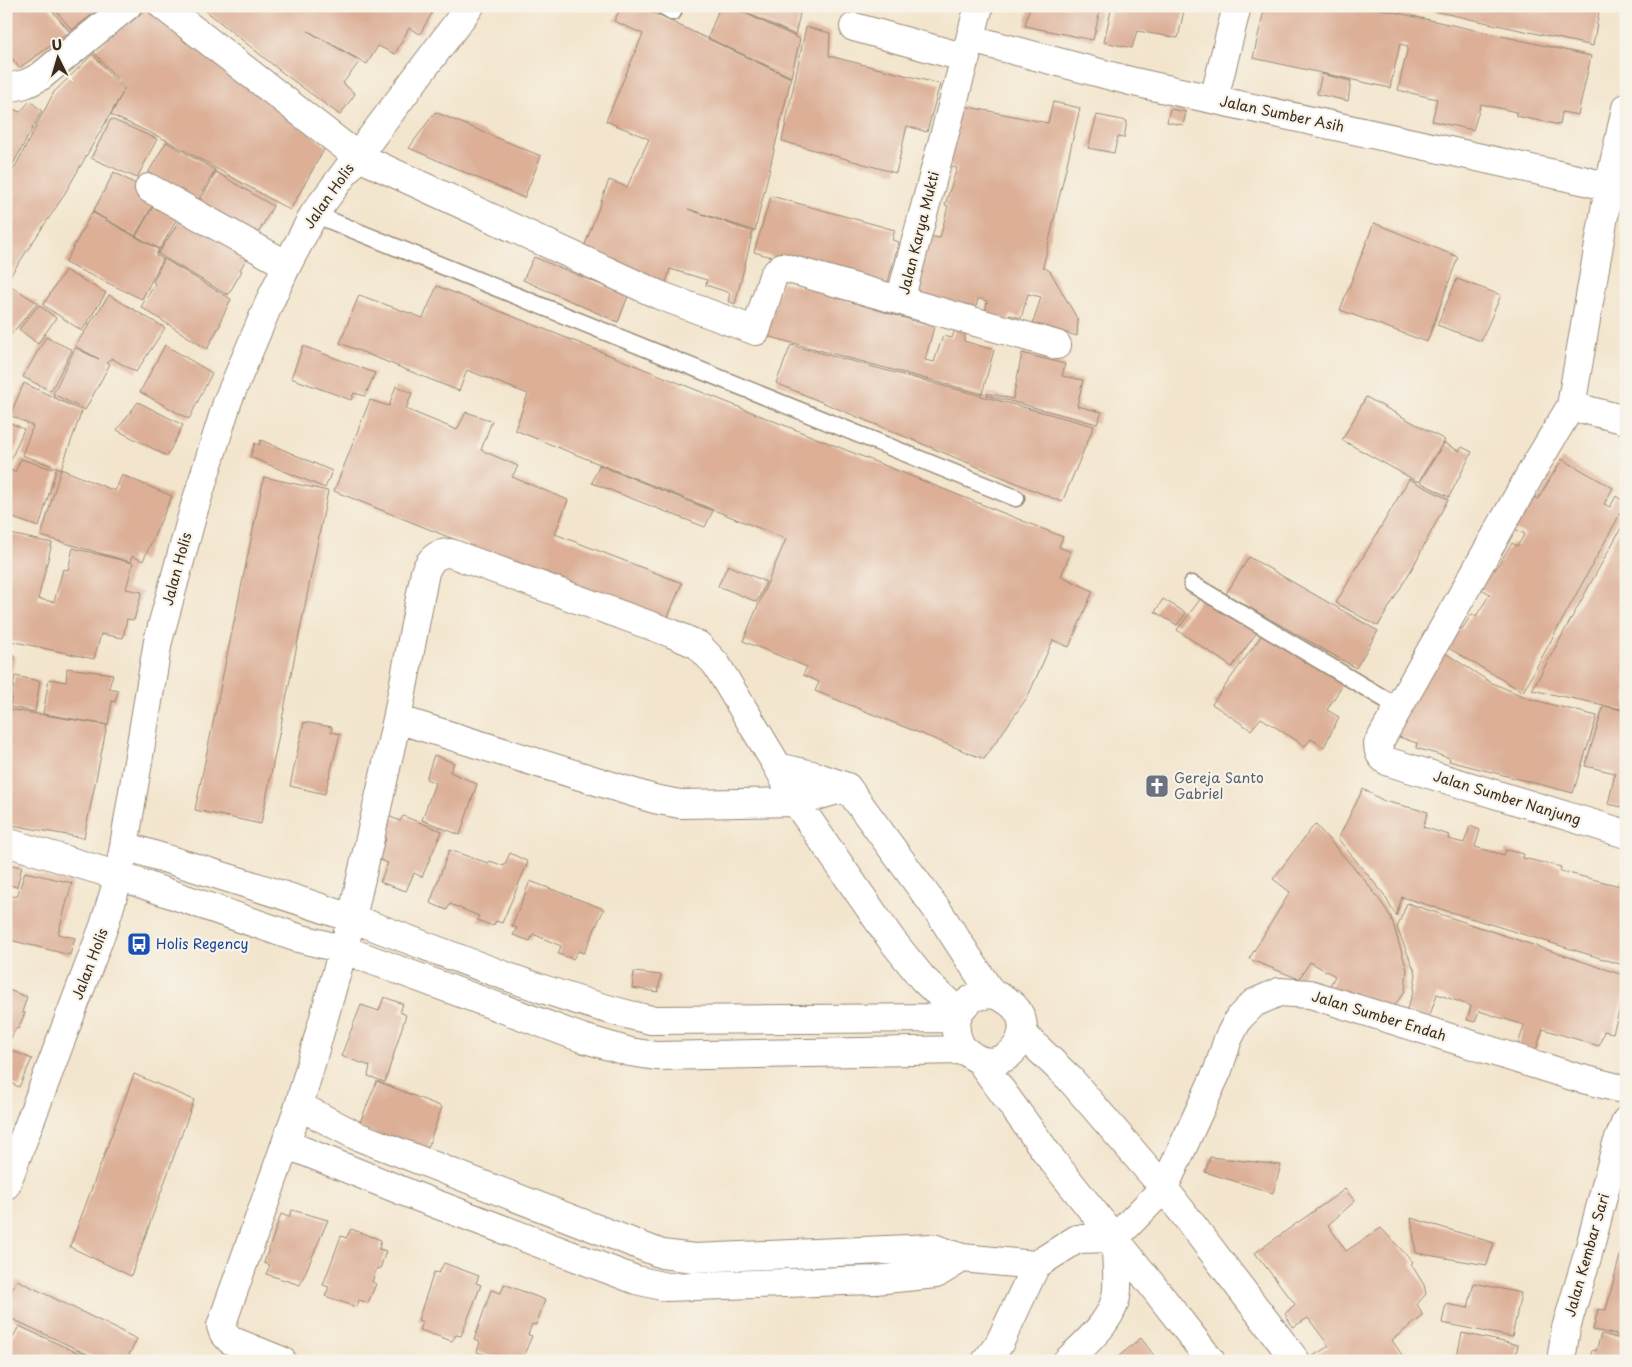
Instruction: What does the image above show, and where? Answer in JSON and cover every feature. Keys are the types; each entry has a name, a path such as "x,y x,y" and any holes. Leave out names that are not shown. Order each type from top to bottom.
{"street":[{"path":"6,87 15,87 28,83 41,76 127,6"},
{"path":"163,6 357,156 659,295 756,331 773,276 782,267 900,300"},
{"name":"Jalan Holis","path":"6,1185 104,926 119,876 158,641 194,509 228,400 287,265 314,214 470,6"},
{"path":"969,48 979,6"},
{"path":"1214,99 1237,6"},
{"name":"Jalan Sumber Asih","path":"854,27 969,48 1214,99 1586,181 1617,190"},
{"name":"Jalan Karya Mukti","path":"969,48 900,300 1057,345"},
{"path":"1398,707 1571,406 1617,190 1626,108"},
{"path":"149,188 287,265"},
{"path":"1571,406 1626,420"},
{"path":"282,1361 230,1340 223,1332 222,1326 299,1106 352,918 397,719 425,572 433,558 441,554 450,553 671,633 698,645 716,664 778,767 796,802 892,939 923,979 957,1015"},
{"name":"Jalan Sumber Nanjung","path":"1398,707 1378,744 1378,750 1382,758 1389,762 1626,834"},
{"path":"397,719 654,799 688,804 796,802 847,787"},
{"path":"778,767 812,775 847,787 938,911 992,994"},
{"path":"6,842 119,876 298,938 342,950 582,1038 630,1052 656,1056 971,1055 998,1061 1014,1051 1023,1034 1022,1021 1016,1008 1006,999 992,994 975,997 957,1015 955,1035 971,1055 1052,1160 1211,1361"},
{"path":"125,846 352,918 559,995 650,1020 957,1015"},
{"name":"Jalan Sumber Endah","path":"1115,1238 1164,1188 1218,1070 1228,1039 1239,1018 1254,1003 1279,992 1310,994 1575,1077 1626,1090"},
{"path":"1023,1034 1070,1078 1164,1188 1296,1361"},
{"path":"299,1106 357,1136 662,1254 694,1258 933,1248 962,1258 1036,1265"},
{"name":"Jalan Kembar Sari","path":"1561,1361 1566,1328 1588,1254 1616,1147 1626,1121"},
{"path":"286,1144 636,1280 666,1287 875,1280 936,1274 962,1258"},
{"path":"383,1183 395,1151"},
{"path":"986,1361 999,1344 1036,1265 1077,1239 1115,1238"},
{"path":"1067,1361 1090,1339 1109,1316 1117,1291 1115,1238"},
{"path":"693,1287 694,1258"}],"lane":[{"path":"314,214 1016,498"},
{"path":"1192,584 1398,707"}],"building":[{"path":"6,6 48,6 70,32 19,68 11,57 6,60"},
{"path":"52,6 103,6 72,30"},
{"path":"200,6 436,6 420,34 409,28 395,54 378,46 367,64 308,31 360,61 343,83 355,94 340,115 283,73"},
{"path":"622,6 638,6 791,78 755,231 688,209 753,232 735,304 728,301 730,293 706,285 707,280 670,269 666,283 582,253 609,180 627,187 649,139 606,121 643,34 614,21"},
{"path":"720,6 730,6 800,39 791,77 708,38"},
{"path":"743,6 795,6 801,9 795,35 742,11"},
{"path":"1030,6 1101,6 1093,40 1025,26"},
{"path":"1112,6 1185,6 1178,38 1137,31 1132,48 1104,42"},
{"path":"1265,6 1367,6 1591,56 1578,115 1562,112 1560,125 1516,116 1516,112 1481,104 1473,130 1432,121 1437,99 1398,90 1408,46 1400,44 1390,88 1253,58"},
{"path":"1411,6 1600,6 1593,46"},
{"path":"149,7 186,43 189,42 326,146 290,210 166,140 111,115 123,92 61,200 6,282 6,184 54,92 93,54 124,90 125,88 93,51"},
{"path":"806,27 830,33 829,56 940,84 927,132 907,126 896,173 782,141"},
{"path":"1322,74 1351,81 1348,101 1317,94"},
{"path":"30,101 42,111 6,177 6,106 20,112"},
{"path":"1053,102 1080,108 1043,267 1050,271 1078,320 1077,336 1033,323 1041,297 1028,294 1021,318 1010,315 1008,320 985,314 987,301 980,299 978,299 976,307 906,292 921,235 940,238 948,206 945,205 957,168 942,164 959,105 1048,123"},
{"path":"1170,109 1186,112 1183,125 1167,122"},
{"path":"435,112 541,156 524,198 409,148"},
{"path":"1097,115 1127,121 1124,138 1118,137 1114,153 1088,148"},
{"path":"111,119 157,139 137,178 91,158"},
{"path":"166,142 215,170 193,210 144,180"},
{"path":"114,172 141,187 156,200 135,236 93,212"},
{"path":"216,172 273,206 253,243 195,210"},
{"path":"771,196 895,230 892,240 899,242 886,289 754,252"},
{"path":"158,198 182,210 160,249 136,236"},
{"path":"92,212 159,250 156,255 163,259 142,299 65,263"},
{"path":"185,212 251,250 240,270 242,271 228,295 158,254"},
{"path":"1374,223 1458,257 1427,342 1340,310"},
{"path":"534,257 628,296 618,322 523,280"},
{"path":"164,259 231,299 207,349 141,307 155,284 153,282"},
{"path":"65,270 106,293 82,331 43,305"},
{"path":"1457,279 1501,295 1481,341 1437,325"},
{"path":"782,282 832,294 832,296 934,327 925,360 934,362 943,336 952,338 957,324 967,326 964,341 994,350 982,394 763,335"},
{"path":"6,283 38,303 6,340"},
{"path":"437,286 1063,537 1059,547 1071,552 1061,576 1093,591 1069,647 1053,640 1028,696 984,759 815,691 819,682 803,675 807,667 743,641 786,539 515,430 528,394 467,370 459,391 340,343 359,295 423,318"},
{"path":"109,295 165,328 136,372 111,358 107,363 110,364 85,410 53,394 75,348 99,359 75,346"},
{"path":"39,305 56,318 38,344 19,329"},
{"path":"46,337 72,350 51,391 23,377"},
{"path":"165,345 212,373 189,419 140,392"},
{"path":"791,345 1094,426 1062,502 776,383"},
{"path":"303,346 375,373 365,396 354,393 351,400 291,378"},
{"path":"1022,353 1065,364 1062,376 1083,380 1077,406 1102,412 1097,424 987,395 987,393 1013,399"},
{"path":"24,383 82,411 61,469 22,455 33,426 10,415"},
{"path":"396,386 412,393 406,409 457,430 466,412 492,421 481,450 518,466 512,477 568,500 555,534 682,583 665,624 334,491 370,400 389,406"},
{"path":"1366,397 1445,440 1418,482 1342,440"},
{"path":"138,402 183,425 167,456 117,430"},
{"path":"6,421 24,429 6,471"},
{"path":"261,440 332,471 325,488 250,457 255,443 259,445"},
{"path":"1444,443 1459,451 1462,447 1472,452 1449,497 1420,482"},
{"path":"21,459 56,470 39,527 10,517 6,529 6,481 10,470 15,472"},
{"path":"1562,459 1613,488 1604,504 1610,507 1616,496 1626,503 1523,692 1440,643 1452,625 1462,629 1472,614 1476,616 1490,594 1478,587 1490,567 1495,570 1512,543 1517,546 1525,534 1513,528 1529,495 1538,499"},
{"path":"599,465 713,511 705,527 592,483"},
{"path":"61,469 115,491 122,475 172,496 143,561 132,556 130,562 41,536"},
{"path":"264,477 328,491 261,824 195,810"},
{"path":"1409,479 1448,499 1414,565 1378,626 1336,603"},
{"path":"1626,519 1626,710 1605,706 1626,711 1626,808 1608,804 1615,773 1585,766 1604,705 1532,690"},
{"path":"6,533 52,543 38,599 54,602 63,569 68,570 73,548 133,563 126,589 142,592 134,620 127,619 123,638 101,634 94,659 6,640"},
{"path":"1249,557 1378,631 1356,668 1226,594"},
{"path":"728,565 766,582 757,602 718,586"},
{"path":"1202,597 1258,631 1232,667 1177,630"},
{"path":"1163,599 1186,613 1177,625 1155,612"},
{"path":"1264,632 1346,679 1327,710 1339,717 1324,747 1311,739 1305,746 1261,718 1251,730 1212,704"},
{"path":"1442,651 1490,682 1530,699 1597,716 1573,793 1449,761 1450,758 1416,748 1417,743 1393,735"},
{"path":"6,654 15,656 7,697 6,696"},
{"path":"67,668 113,674 109,688 118,690 115,702 112,701 108,725 43,714 49,679 66,682"},
{"path":"15,676 40,681 35,712 10,707"},
{"path":"6,709 107,725 84,838 6,824"},
{"path":"304,722 332,727 331,732 340,734 325,794 290,786"},
{"path":"434,755 454,763 450,772 477,784 460,835 422,820 435,783 426,779"},
{"path":"1363,789 1384,801 1428,812 1423,827 1449,835 1448,839 1464,843 1470,826 1480,830 1475,847 1504,855 1506,850 1524,854 1523,858 1561,867 1560,871 1620,886 1626,871 1626,966 1402,897 1396,916 1383,893 1338,839"},
{"path":"386,815 400,821 403,816 442,831 422,877 414,873 406,891 380,882 388,863 377,859 386,839 377,836"},
{"path":"1315,824 1363,878 1391,917 1407,970 1405,991 1392,1009 1356,993 1351,1002 1330,986 1335,976 1310,962 1299,979 1249,959 1290,892 1273,879"},
{"path":"449,850 488,863 490,861 504,866 510,853 528,862 502,923 496,921 493,926 477,920 479,916 450,904 447,910 430,903"},
{"path":"6,864 22,867 17,887 6,884"},
{"path":"25,872 72,883 58,934 75,938 70,955 6,939 6,894 17,897"},
{"path":"530,881 604,909 584,953 578,951 573,959 558,954 561,946 533,934 530,941 513,935 517,928 512,926"},
{"path":"1407,903 1626,976 1626,987 1613,1033 1604,1031 1599,1046 1543,1029 1536,1050 1518,1045 1524,1025 1479,1011 1475,1022 1467,1020 1471,1006 1437,994 1429,1018 1406,1011 1413,993 1416,974 1397,928"},
{"path":"634,972 661,975 658,992 632,988"},
{"path":"6,989 27,997 22,1012 25,1013 18,1029 16,1028 10,1040 6,1039"},
{"path":"384,997 403,1004 400,1012 406,1015 385,1082 368,1076 370,1066 341,1056 361,1005 379,1011"},
{"path":"6,1048 32,1059 19,1087 6,1081"},
{"path":"134,1074 194,1100 131,1276 70,1247"},
{"path":"377,1081 442,1107 425,1155 358,1127"},
{"path":"1210,1157 1281,1165 1273,1193 1205,1172"},
{"path":"1345,1189 1355,1201 1328,1225 1346,1251 1381,1228 1413,1262 1411,1264 1424,1285 1426,1294 1417,1304 1423,1316 1392,1340 1406,1361 1318,1361 1313,1356 1329,1346 1308,1318 1293,1327 1285,1314 1295,1304 1255,1253"},
{"path":"292,1210 328,1220 300,1285 266,1274 270,1265 264,1263 281,1214 289,1217"},
{"path":"1411,1218 1494,1243 1487,1265 1416,1253"},
{"path":"351,1229 381,1240 379,1249 386,1251 380,1269 377,1268 372,1282 376,1284 368,1303 359,1300 356,1307 325,1296 329,1287 323,1285 341,1236 346,1238"},
{"path":"1625,1236 1626,1337 1593,1330 1598,1309 1606,1310"},
{"path":"444,1263 479,1276 476,1283 481,1285 461,1336 456,1335 452,1341 420,1330 423,1322 418,1320 434,1272 439,1273"},
{"path":"17,1280 137,1339 126,1361 102,1361 6,1316 6,1301"},
{"path":"1474,1283 1521,1293 1512,1337 1442,1323 1446,1304 1468,1308"},
{"path":"504,1284 545,1300 536,1325 532,1324 528,1335 532,1336 522,1359 512,1356 511,1361 477,1352 480,1342 474,1340 491,1290 501,1293"},
{"path":"19,1326 96,1361 6,1361 6,1350"},
{"path":"1462,1333 1518,1345 1515,1361 1456,1361"},
{"path":"1601,1334 1626,1340 1626,1361 1590,1361 1592,1350 1596,1351"},
{"path":"1141,1338 1158,1361 1113,1361"}],"place":[{"name":"Gereja Santo Gabriel","path":"1157,786"},
{"name":"Holis Regency","path":"139,944"}]}
